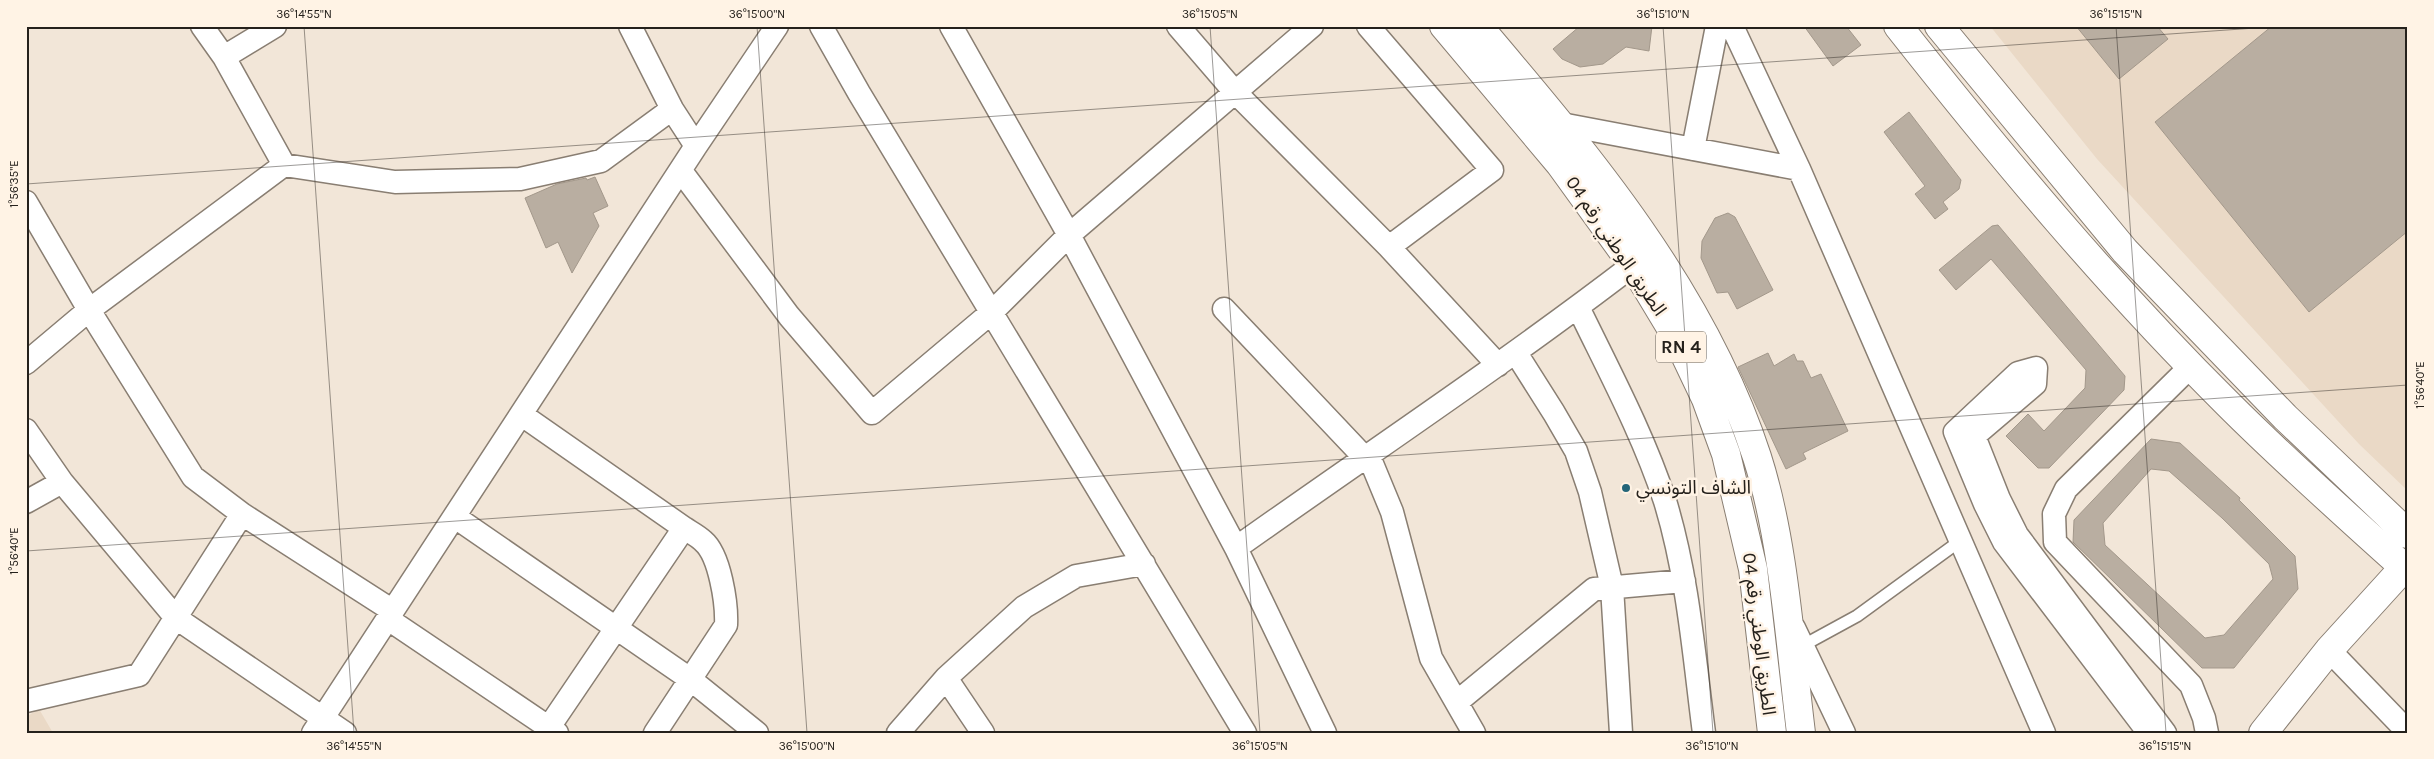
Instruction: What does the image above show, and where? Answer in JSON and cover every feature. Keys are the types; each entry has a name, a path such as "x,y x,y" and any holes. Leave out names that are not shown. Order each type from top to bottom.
{"main road":[{"name":"الطريق الوطني رقم 04","path":"1444,26 1560,164 1633,265 1677,338 1706,399 1726,454 1753,569 1772,733"},
{"name":"الطريق الوطني رقم 04","path":"1478,26 1561,124 1623,204 1674,280 1708,339 1757,457 1772,515 1801,733"},
{"path":"1898,26 1989,142 2032,192 2191,366 2320,493 2406,567 2329,650 2263,733"},
{"path":"1939,26 2125,251 2285,417 2408,534"}],"street":[{"path":"202,26 224,57 284,166"},
{"path":"224,57 275,26"},
{"path":"630,26 672,109 696,146"},
{"path":"318,725 696,146 777,26"},
{"path":"821,26 864,101 1244,733"},
{"path":"951,26 1069,236 1236,548 1325,733"},
{"path":"1178,26 1234,91 1389,247 1507,359 1576,451 1590,492 1612,587 1622,733"},
{"path":"681,171 789,316 872,413 992,312 1069,236 1234,91 1312,26"},
{"path":"1368,26 1492,170 1389,247"},
{"path":"1693,149 1717,26"},
{"path":"1732,26 1799,169 2044,733"},
{"path":"26,363 89,310 284,166 395,182 520,179 601,161 672,109"},
{"path":"1561,124 1799,169"},
{"path":"26,202 89,310 193,477 242,514 391,615 550,731 684,528"},
{"path":"1236,548 1366,455 1507,359 1633,265"},
{"path":"1578,307 1643,442 1665,502 1684,581 1704,733"},
{"path":"1224,309 1366,455 1392,512 1431,658 1474,733"},
{"path":"2191,366 2066,489 2054,514 2055,542 2191,685 2204,718 2207,733"},
{"path":"2149,733 2004,542 1985,504 1956,432 2018,373 2036,368 2035,384 1974,436 1999,499 2018,535 2165,733"},
{"path":"522,415 704,541 712,554 727,605 726,625 656,733"},
{"path":"26,430 62,482 176,618 318,725 345,733"},
{"path":"26,502 62,482"},
{"path":"26,701 139,675 242,514"},
{"path":"455,517 690,679 757,733"},
{"path":"898,733 946,678 1024,607 1076,576 1144,564"},
{"path":"1457,702 1594,589 1684,581"},
{"path":"1786,612 1844,733"},
{"path":"2329,650 2408,732"},
{"path":"946,678 983,733"}],"lane":[{"path":"1802,646 1857,616 1960,541"}],"shaded area":[{"path":"1990,26 2408,26 2408,491 2359,444 2097,159"},
{"path":"39,709 53,733 26,733 26,717"}],"building":[{"path":"1580,26 1652,26 1649,51 1626,47 1603,64 1580,67 1562,59 1553,49"},
{"path":"1804,26 1846,26 1861,45 1833,66"},
{"path":"2076,26 2157,26 2168,39 2119,79"},
{"path":"2272,26 2408,26 2408,231 2309,312 2155,122"},
{"path":"1909,112 1961,180 1959,189 1943,202 1948,209 1935,219 1915,194 1925,186 1884,132"},
{"path":"595,177 608,206 593,213 599,226 572,273 558,242 546,248 525,198 557,184 586,178 587,180"},
{"path":"1728,213 1735,217 1773,290 1737,309 1728,292 1717,293 1701,258 1702,241 1715,218"},
{"path":"1998,225 2125,376 2124,390 2049,468 2038,468 2006,436 2028,414 2044,431 2085,388 2086,370 1991,259 1956,290 1939,270 1992,226"},
{"path":"1768,353 1774,366 1794,354 1797,361 1803,361 1811,378 1821,374 1848,431 1803,453 1806,459 1786,469 1738,367"},
{"path":"2151,439 2180,443 2240,498 2239,500 2295,556 2298,589 2234,668 2202,668 2073,542 2074,520","holes":["2151,469 2169,471 2222,518 2269,564 2273,579 2224,635 2205,638 2105,545 2103,523"]}],"place":[{"name":"الشاف التونسي","path":"1626,488"}]}
